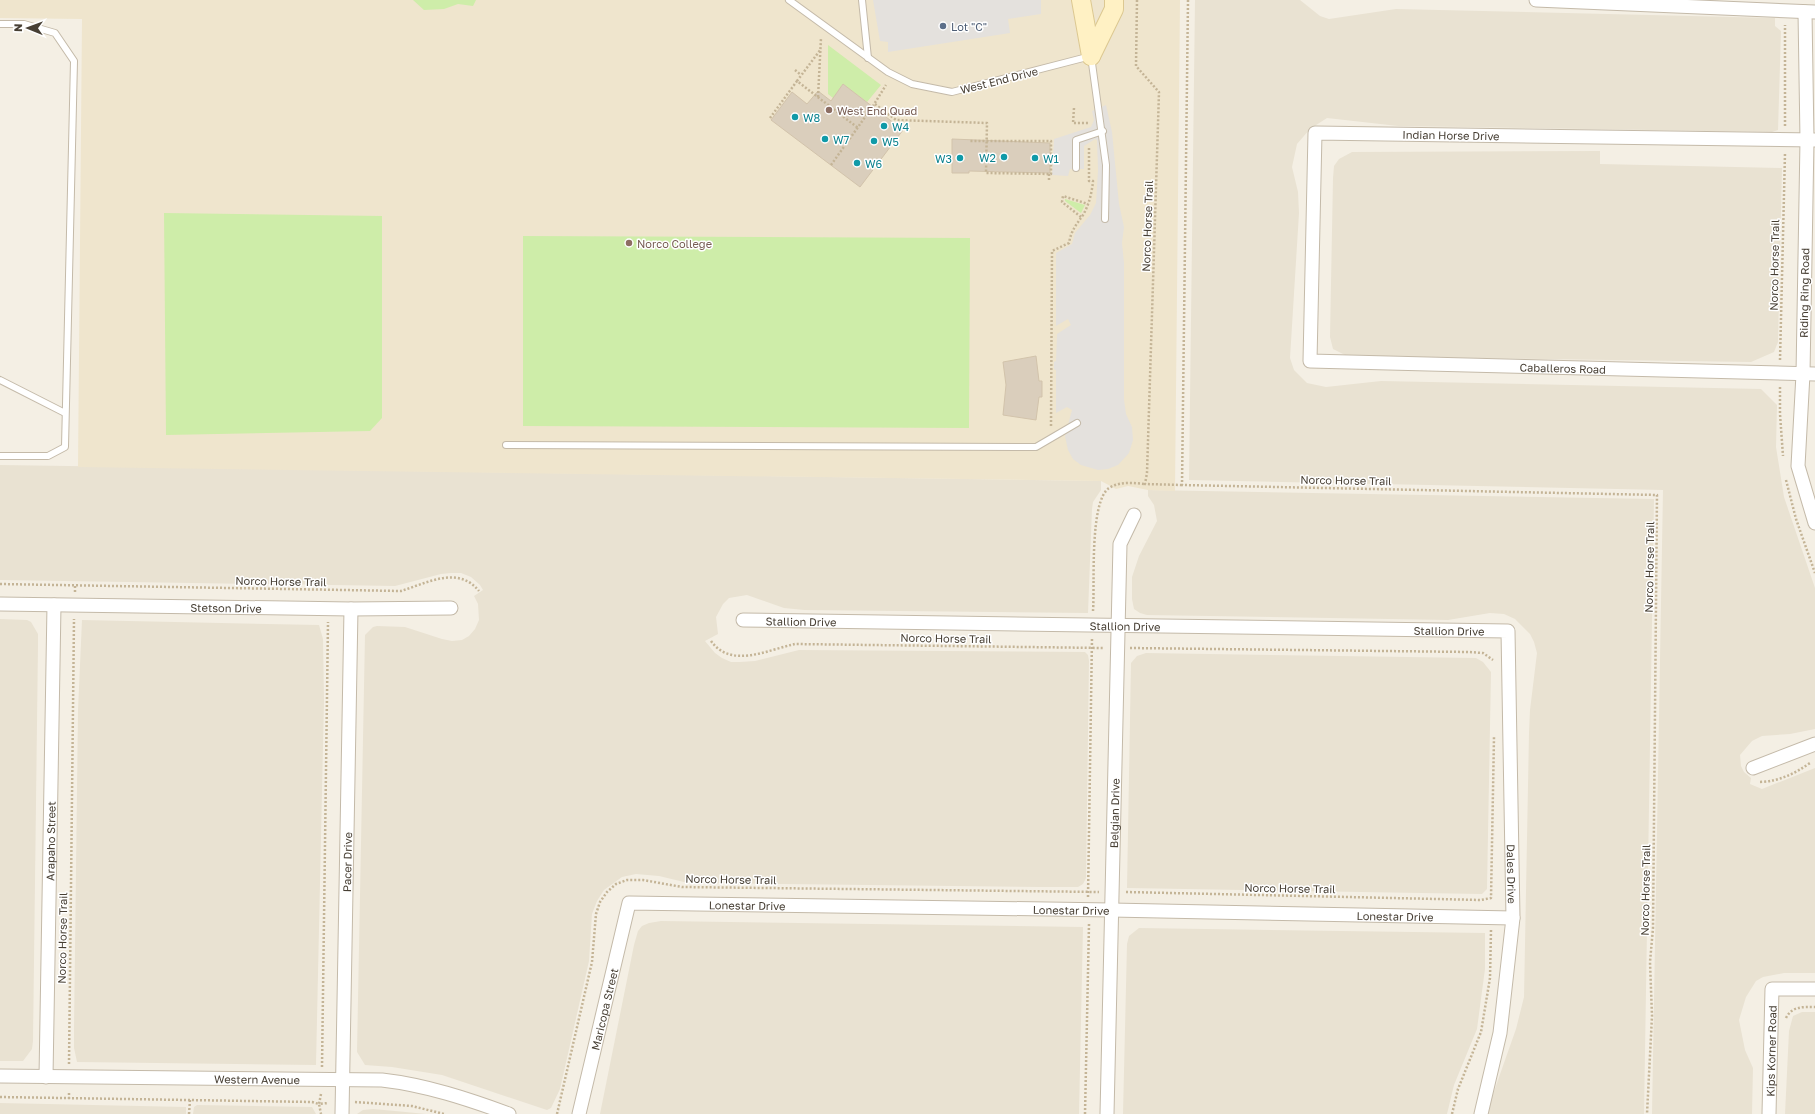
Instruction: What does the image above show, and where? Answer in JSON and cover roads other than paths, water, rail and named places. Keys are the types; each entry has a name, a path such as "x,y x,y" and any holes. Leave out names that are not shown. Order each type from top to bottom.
{"street":[{"path":"1081,0 1091,56"},
{"path":"1091,56 1114,9 1114,0"},
{"path":"1536,0 1810,12"},
{"name":"Riding Ring Road","path":"1810,12 1811,140 1809,374 1798,466 1815,523"},
{"name":"Indian Horse Drive","path":"1310,361 1315,133 1811,140"},
{"name":"Caballeros Road","path":"1310,361 1809,374"},
{"name":"Belgian Drive","path":"1107,1114 1120,544 1134,515"},
{"name":"Stetson Drive","path":"0,604 351,609 451,608"},
{"name":"Arapaho Street","path":"46,1076 54,605"},
{"name":"Pacer Drive","path":"342,1114 351,609"},
{"name":"Stallion Drive","path":"743,620 1118,624 1508,631"},
{"name":"Dales Drive","path":"1481,1114 1500,1033 1513,918 1508,631"},
{"path":"1753,768 1815,744"},
{"name":"Lonestar Drive","path":"629,903 1513,918"},
{"name":"Maricopa Street","path":"579,1114 629,903"},
{"name":"Kips Korner Road","path":"1769,1114 1772,989 1815,989"},
{"name":"Western Avenue","path":"0,1076 342,1081 382,1080 412,1084 467,1098 509,1114"}],"lane":[{"name":"West End Drive","path":"789,0 888,72 912,84 952,92 1091,56"},
{"path":"862,0 868,58"},
{"path":"0,24 24,24 55,33 74,61 65,447 48,456 0,456"},
{"path":"1091,56 1103,131 1106,165 1106,219"},
{"path":"1076,168 1076,140 1103,131"},
{"path":"0,380 66,412"},
{"path":"506,445 1036,447 1077,423"}],"place":[{"name":"Lot \"C\"","path":"943,26"},
{"name":"West End Quad","path":"829,110"},
{"name":"W8","path":"795,117"},
{"name":"W4","path":"884,126"},
{"name":"W7","path":"825,139"},
{"name":"W5","path":"874,141"},
{"name":"W2","path":"1004,157"},
{"name":"W3","path":"960,158"},
{"name":"W1","path":"1035,158"},
{"name":"W6","path":"857,163"},
{"name":"Norco College","path":"629,243"}]}
